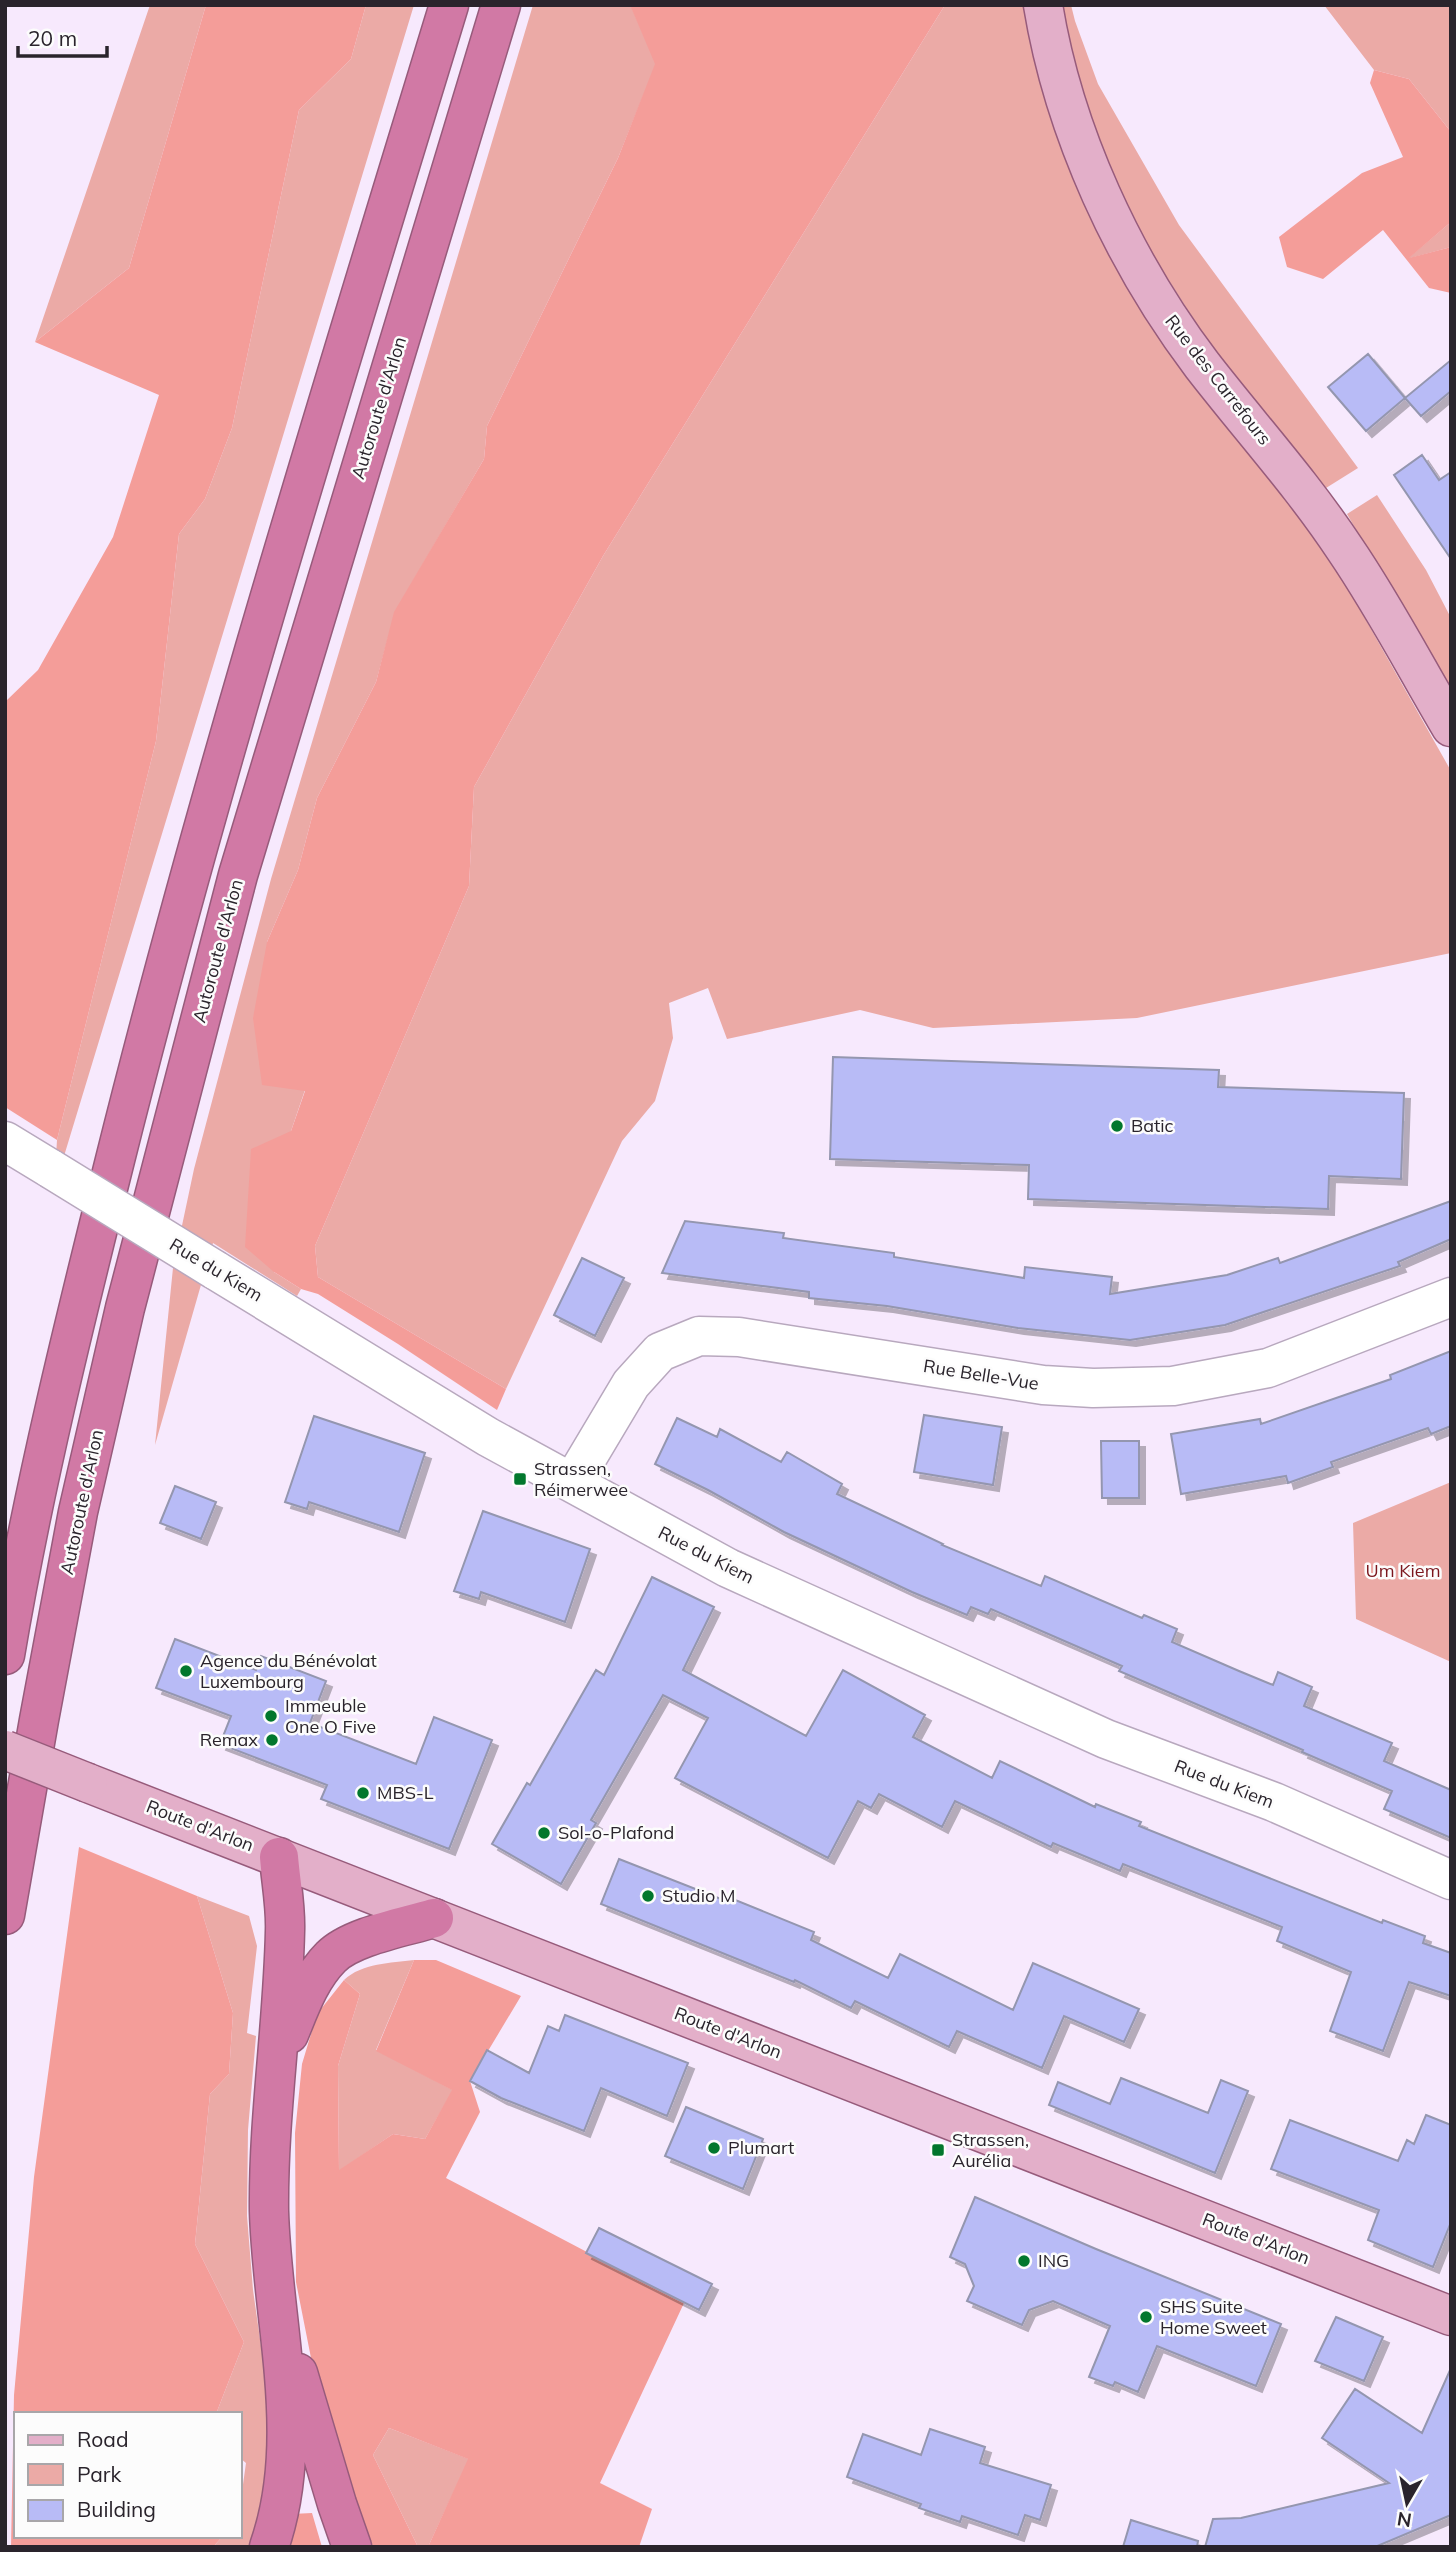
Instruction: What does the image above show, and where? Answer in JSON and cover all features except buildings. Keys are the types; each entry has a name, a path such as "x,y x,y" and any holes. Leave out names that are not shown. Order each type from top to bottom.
{"highway":[{"path":"5,1655 9,1621 80,1297 186,890 321,426 449,5"},
{"name":"Autoroute d'Arlon","path":"5,1915 78,1513 124,1308 238,875 501,5"},
{"path":"268,2547 283,2496 287,2413 273,2287 270,2211 271,2128 279,2058 285,1928 279,1857"},
{"path":"279,2058 305,1992 332,1956 357,1941 434,1918"},
{"path":"273,2287 352,2547"}],"main road":[{"name":"Rue des Carrefours","path":"1044,5 1064,96 1079,145 1149,286 1202,365 1287,469 1346,550 1451,727"},
{"name":"Route d'Arlon","path":"5,1750 1451,2316"}],"street":[{"name":"Rue du Kiem","path":"5,1141 488,1437 728,1568 1106,1739 1274,1802 1451,1880"},
{"name":"Rue Belle-Vue","path":"572,1483 631,1384 660,1352 699,1336 739,1337 1043,1385 1093,1388 1173,1386 1268,1368 1451,1297"}],"green space":[{"path":"150,5 206,5 129,268 35,342"},
{"path":"366,5 414,5 54,1189 57,1140 156,741 179,534 205,499 232,428 299,110 351,59"},
{"path":"533,5 631,6 656,64 618,158 487,426 484,459 395,612 376,682 317,798 298,870 267,942 305,1090 291,1131 274,1272 301,1289 297,1296 213,1243 155,1445 173,1268 194,1169 271,879"},
{"path":"945,5 1027,5 1077,183 1318,535 1451,771 1451,953 1137,1018 933,1028 860,1010 727,1039 708,988 669,1003 673,1038 655,1101 622,1141 506,1389 318,1277 315,1246 469,886 474,787 603,556"},
{"path":"1059,5 1071,5 1098,84 1179,225 1358,468 1326,488 1216,354 1130,220 1097,148"},
{"path":"1324,5 1451,5 1451,132 1409,79 1374,70"},
{"path":"1451,222 1451,247 1407,259"},
{"path":"1377,495 1426,570 1451,618 1451,694 1347,514"},
{"name":"Um Kiem","path":"1451,1482 1451,1662 1356,1619 1353,1523"},
{"path":"197,1896 249,1916 257,1946 247,2033 256,2036 248,2130 247,2216 253,2290 271,2416 270,2495 254,2547 213,2547 221,2538 242,2538 242,2492 246,2463 242,2460 242,2412 217,2412 244,2342 195,2244 210,2094 229,2074 233,2013"},
{"path":"414,1960 376,2050 453,2090 425,2139 393,2134 339,2171 338,2066 360,1994 344,1980 368,1967"},
{"path":"389,2428 469,2459 428,2547 418,2547 373,2455"}],"shaded area":[{"path":"206,5 366,5 351,59 299,110 232,428 205,499 179,534 156,741 57,1140 5,1107 5,702 38,670 113,537 159,395 35,342 129,268"},
{"path":"630,5 945,5 603,556 474,787 469,886 315,1246 318,1277 506,1389 497,1410 318,1294 301,1289 274,1272 245,1247 251,1149 291,1131 305,1091 262,1085 253,1018 267,942 298,870 317,798 376,682 394,612 484,459 487,426 618,158 655,64"},
{"path":"1374,70 1409,79 1451,132 1451,222 1409,258 1451,247 1451,293 1429,288 1383,230 1323,279 1287,267 1279,237 1362,173 1403,157 1370,83"},
{"path":"79,1847 197,1896 233,2013 229,2074 210,2094 195,2244 244,2342 217,2412 14,2412 14,2538 221,2538 213,2547 11,2547 14,2395 34,2177"},
{"path":"414,1960 436,1960 521,1996 470,2081 480,2112 446,2178 684,2303 600,2483 652,2509 639,2547 428,2547 468,2459 389,2428 373,2455 418,2547 367,2547 312,2363 296,2282 295,2133 302,2064 317,2014 344,1980 360,1994 338,2066 339,2170 393,2134 425,2139 452,2090 376,2051"},
{"path":"312,2513 322,2547 279,2547 292,2514"}],"place":[{"name":"Batic","path":"1117,1126"},
{"name":"Strassen, Réimerwee","path":"520,1479"},
{"name":"Agence du Bénévolat Luxembourg","path":"186,1671"},
{"name":"Immeuble One O Five","path":"271,1716"},
{"name":"Remax","path":"272,1740"},
{"name":"MBS-L","path":"363,1793"},
{"name":"Sol-o-Plafond","path":"544,1833"},
{"name":"Studio M","path":"648,1896"},
{"name":"Plumart","path":"714,2148"},
{"name":"Strassen, Aurélia","path":"938,2150"},
{"name":"ING","path":"1024,2261"},
{"name":"SHS Suite Home Sweet","path":"1146,2317"}]}
